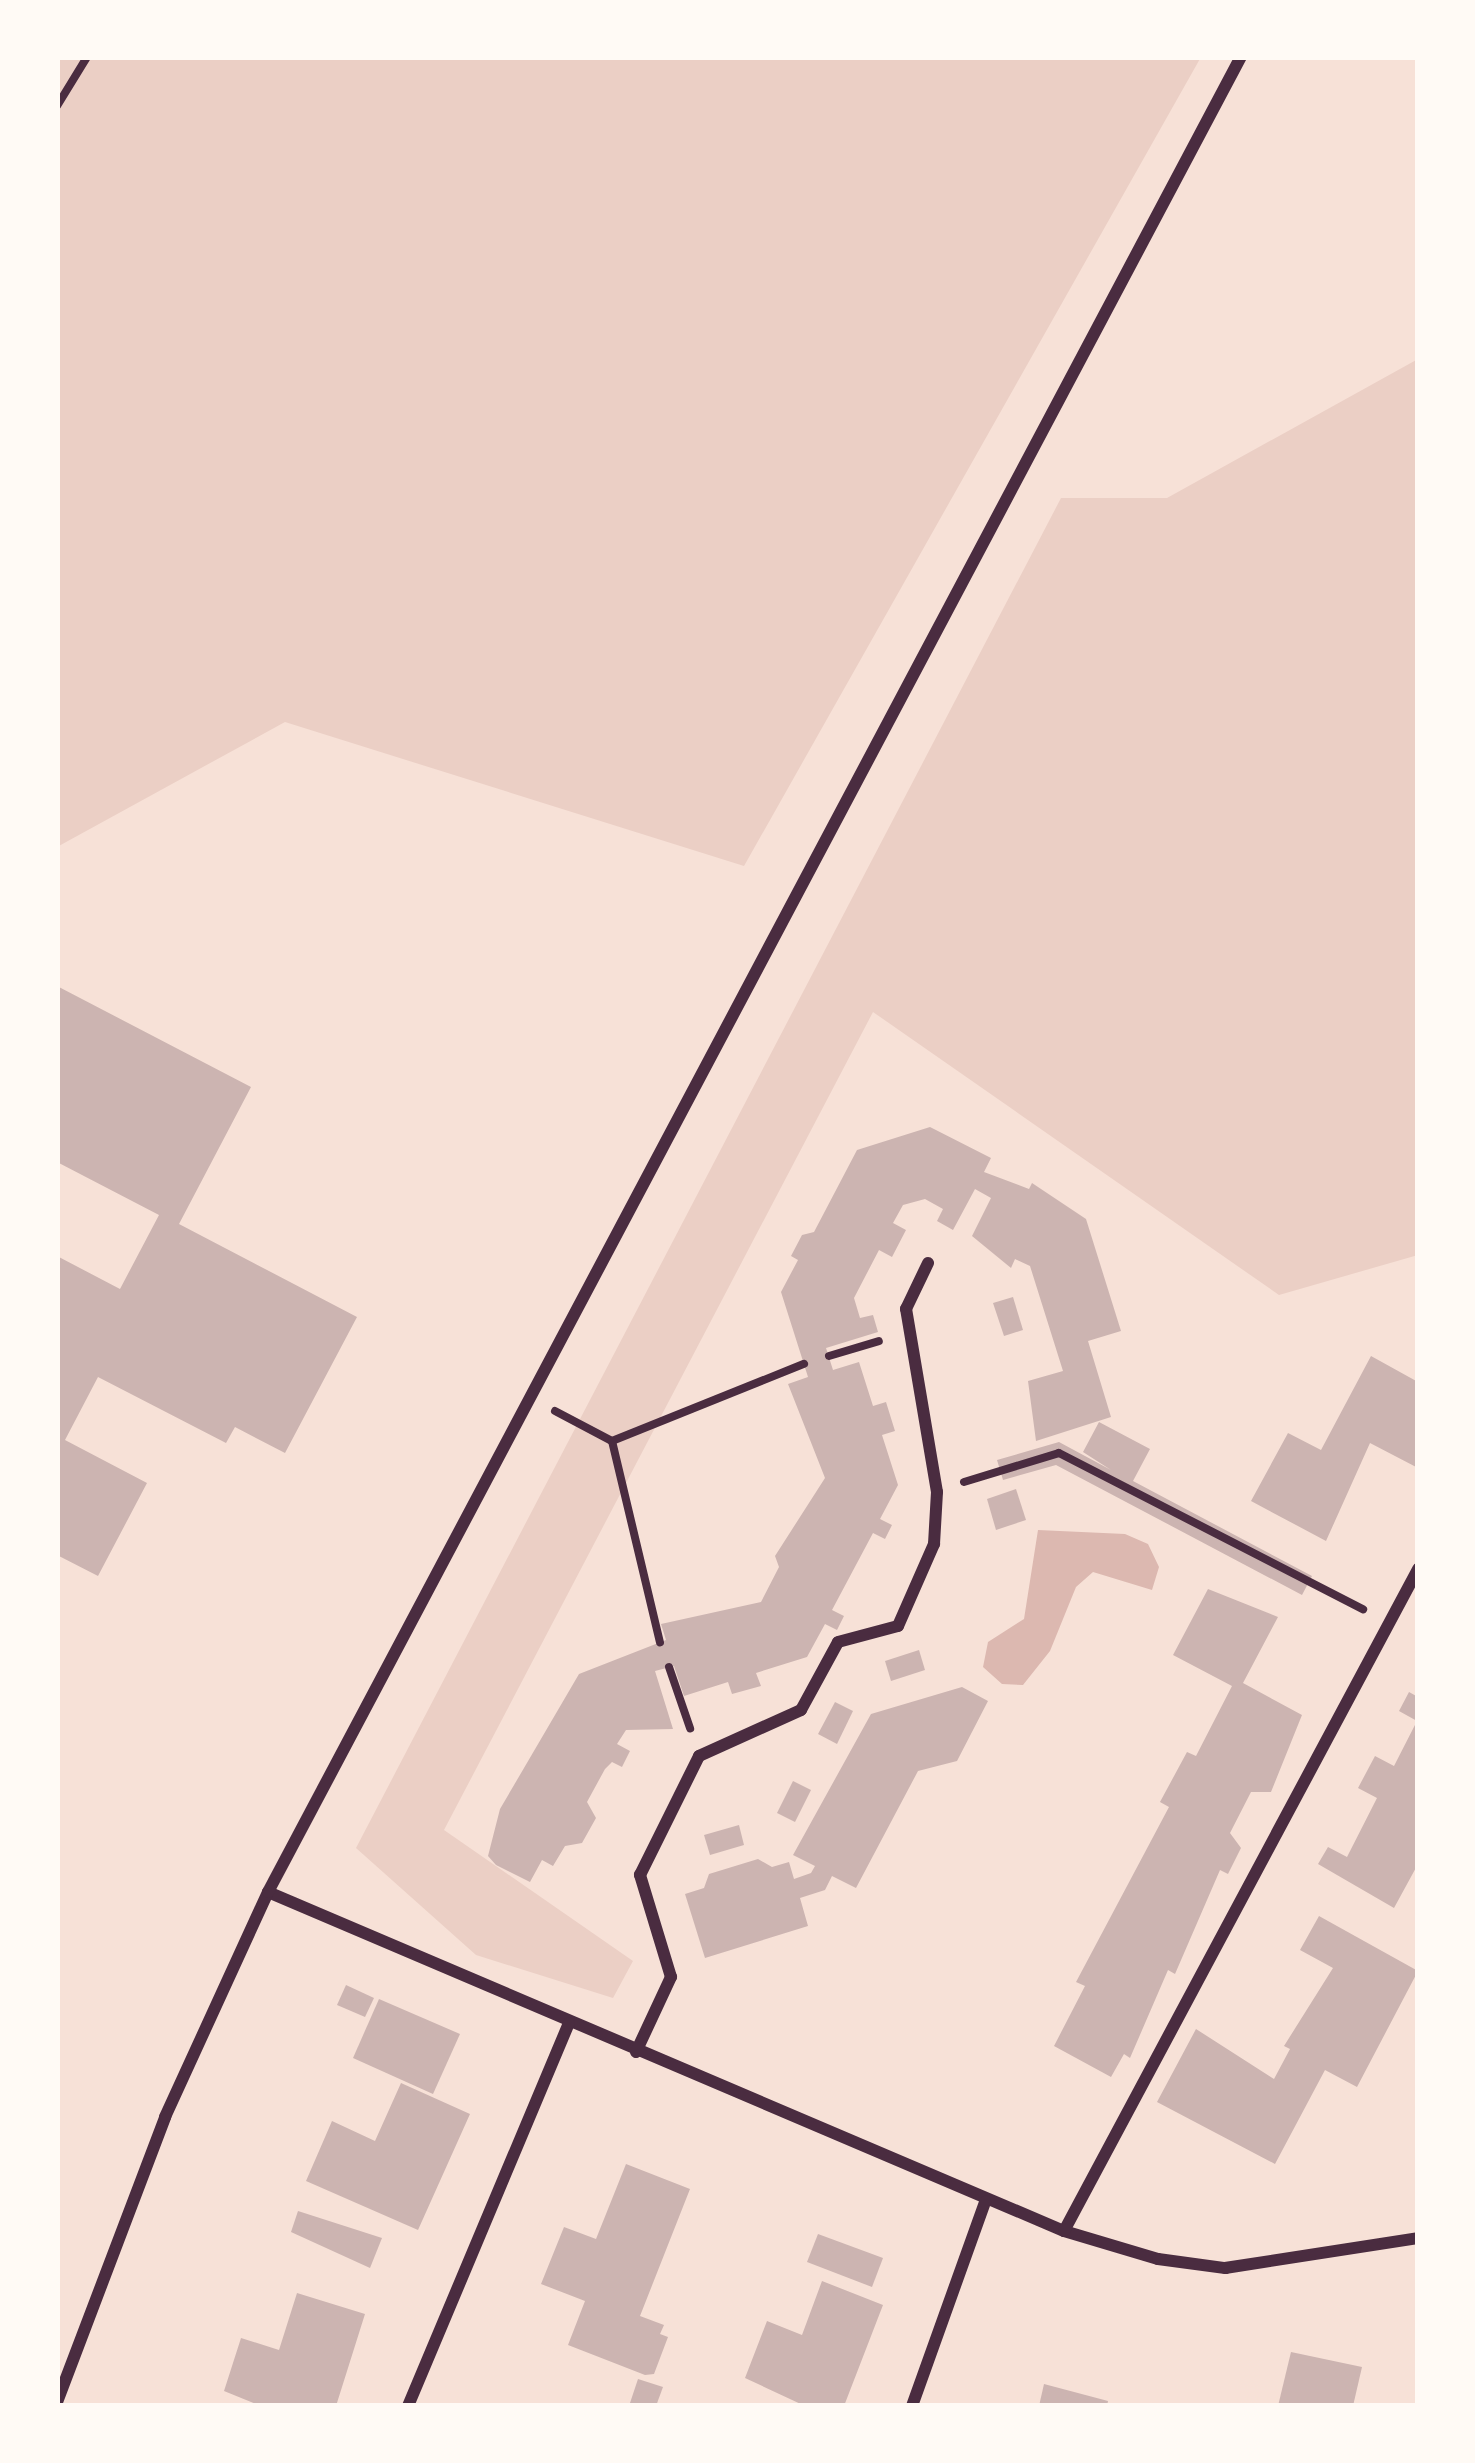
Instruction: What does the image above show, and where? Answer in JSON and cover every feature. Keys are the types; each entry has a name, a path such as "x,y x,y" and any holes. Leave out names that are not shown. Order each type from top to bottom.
{"street":[{"path":"57,2402 165,2117 268,1892 1241,57"},
{"path":"636,2053 671,1977 640,1875 699,1756 801,1710 838,1642 898,1626 934,1544 937,1492 906,1309 928,1263"},
{"path":"1064,2231 1386,1618 1418,1569"},
{"path":"268,1892 985,2202 1064,2231 1158,2259 1225,2268 1418,2238"},
{"path":"408,2406 569,2023"},
{"path":"912,2406 985,2202"}],"path":[{"path":"57,106 87,57"},
{"path":"829,1356 910,1331"},
{"path":"612,1442 804,1364"},
{"path":"527,1397 612,1442"},
{"path":"612,1442 639,1578 660,1642"},
{"path":"937,1492 1059,1453 1386,1618"},
{"path":"669,1667 699,1756"}],"shaded area":[{"path":"57,57 1201,57 744,866 285,722 57,847"},
{"path":"1418,359 1418,1255 1279,1295 873,1012 444,1830 633,1961 613,1998 476,1955 356,1848 1061,498 1167,498"},
{"path":"1038,1530 1125,1534 1148,1544 1159,1567 1152,1590 1093,1572 1076,1587 1050,1651 1023,1685 1002,1684 983,1667 988,1642 1024,1619"}],"building":[{"path":"57,986 251,1087 179,1224 357,1317 285,1453 235,1427 226,1443 98,1377 65,1440 147,1483 98,1576 57,1555 57,1256 120,1289 159,1215 57,1162"},
{"path":"930,1127 991,1158 984,1172 1029,1189 1032,1183 1086,1219 1121,1331 1088,1341 1111,1417 1036,1441 1028,1381 1063,1371 1030,1266 1015,1259 1011,1268 972,1236 991,1198 975,1189 953,1230 937,1221 943,1209 925,1199 903,1205 893,1223 906,1230 892,1257 879,1250 854,1298 860,1318 873,1315 878,1332 826,1348 833,1370 859,1362 873,1406 886,1402 895,1431 882,1435 898,1485 880,1519 892,1525 885,1539 873,1533 832,1610 844,1616 837,1630 825,1624 807,1657 756,1673 761,1686 732,1694 728,1682 684,1696 674,1666 655,1671 673,1729 626,1730 617,1744 630,1751 622,1767 612,1762 605,1769 587,1802 596,1818 582,1843 565,1846 553,1866 542,1860 530,1882 496,1865 488,1856 500,1809 579,1674 666,1640 661,1624 761,1602 779,1567 775,1556 825,1478 788,1384 808,1377 781,1292 798,1260 791,1256 802,1235 814,1232 857,1150"},
{"path":"1013,1297 1023,1330 1004,1336 993,1303"},
{"path":"1371,1356 1418,1382 1418,1468 1370,1443 1326,1541 1251,1501 1288,1433 1321,1450"},
{"path":"1099,1422 1150,1449 1133,1481 1312,1576 1302,1595 1056,1465 1003,1480 997,1460 1059,1442 1111,1470 1083,1452"},
{"path":"1016,1489 1026,1520 996,1530 987,1499"},
{"path":"1208,1589 1278,1617 1243,1683 1302,1715 1271,1792 1251,1792 1230,1833 1241,1848 1228,1874 1220,1870 1175,1974 1168,1970 1130,2058 1124,2054 1111,2077 1054,2046 1085,1986 1076,1982 1169,1807 1160,1802 1187,1752 1196,1756 1232,1686 1173,1655"},
{"path":"919,1650 925,1670 891,1681 885,1661"},
{"path":"962,1687 988,1701 957,1761 918,1771 856,1888 832,1876 825,1890 800,1898 808,1926 705,1958 685,1894 704,1888 709,1874 758,1859 772,1867 789,1862 794,1879 811,1873 815,1866 793,1855 871,1714"},
{"path":"1409,1692 1418,1697 1418,1864 1394,1908 1318,1864 1328,1847 1347,1857 1377,1798 1358,1788 1375,1756 1394,1766 1417,1721 1399,1711"},
{"path":"835,1702 853,1711 837,1744 818,1734"},
{"path":"793,1781 811,1790 795,1822 777,1813"},
{"path":"739,1825 744,1845 710,1855 704,1835"},
{"path":"1319,1916 1418,1971 1357,2087 1325,2070 1275,2164 1157,2102 1196,2029 1274,2079 1290,2049 1284,2046 1333,1968 1300,1950"},
{"path":"346,1985 374,1998 365,2017 337,2005"},
{"path":"379,1999 460,2034 433,2094 353,2058"},
{"path":"401,2083 470,2114 418,2230 306,2181 332,2121 375,2141"},
{"path":"626,2164 690,2189 640,2316 664,2325 660,2334 668,2337 654,2374 645,2375 568,2345 585,2301 541,2284 564,2227 596,2239"},
{"path":"298,2211 382,2238 370,2268 291,2232"},
{"path":"818,2234 883,2258 872,2287 807,2262"},
{"path":"822,2281 883,2305 844,2406 805,2406 745,2378 767,2321 802,2335"},
{"path":"297,2293 365,2314 336,2406 261,2406 224,2391 241,2338 279,2350"},
{"path":"1291,2352 1362,2367 1353,2406 1278,2406"},
{"path":"638,2379 663,2387 656,2406 629,2406"},
{"path":"1044,2384 1108,2401 1107,2406 1039,2406"}]}
